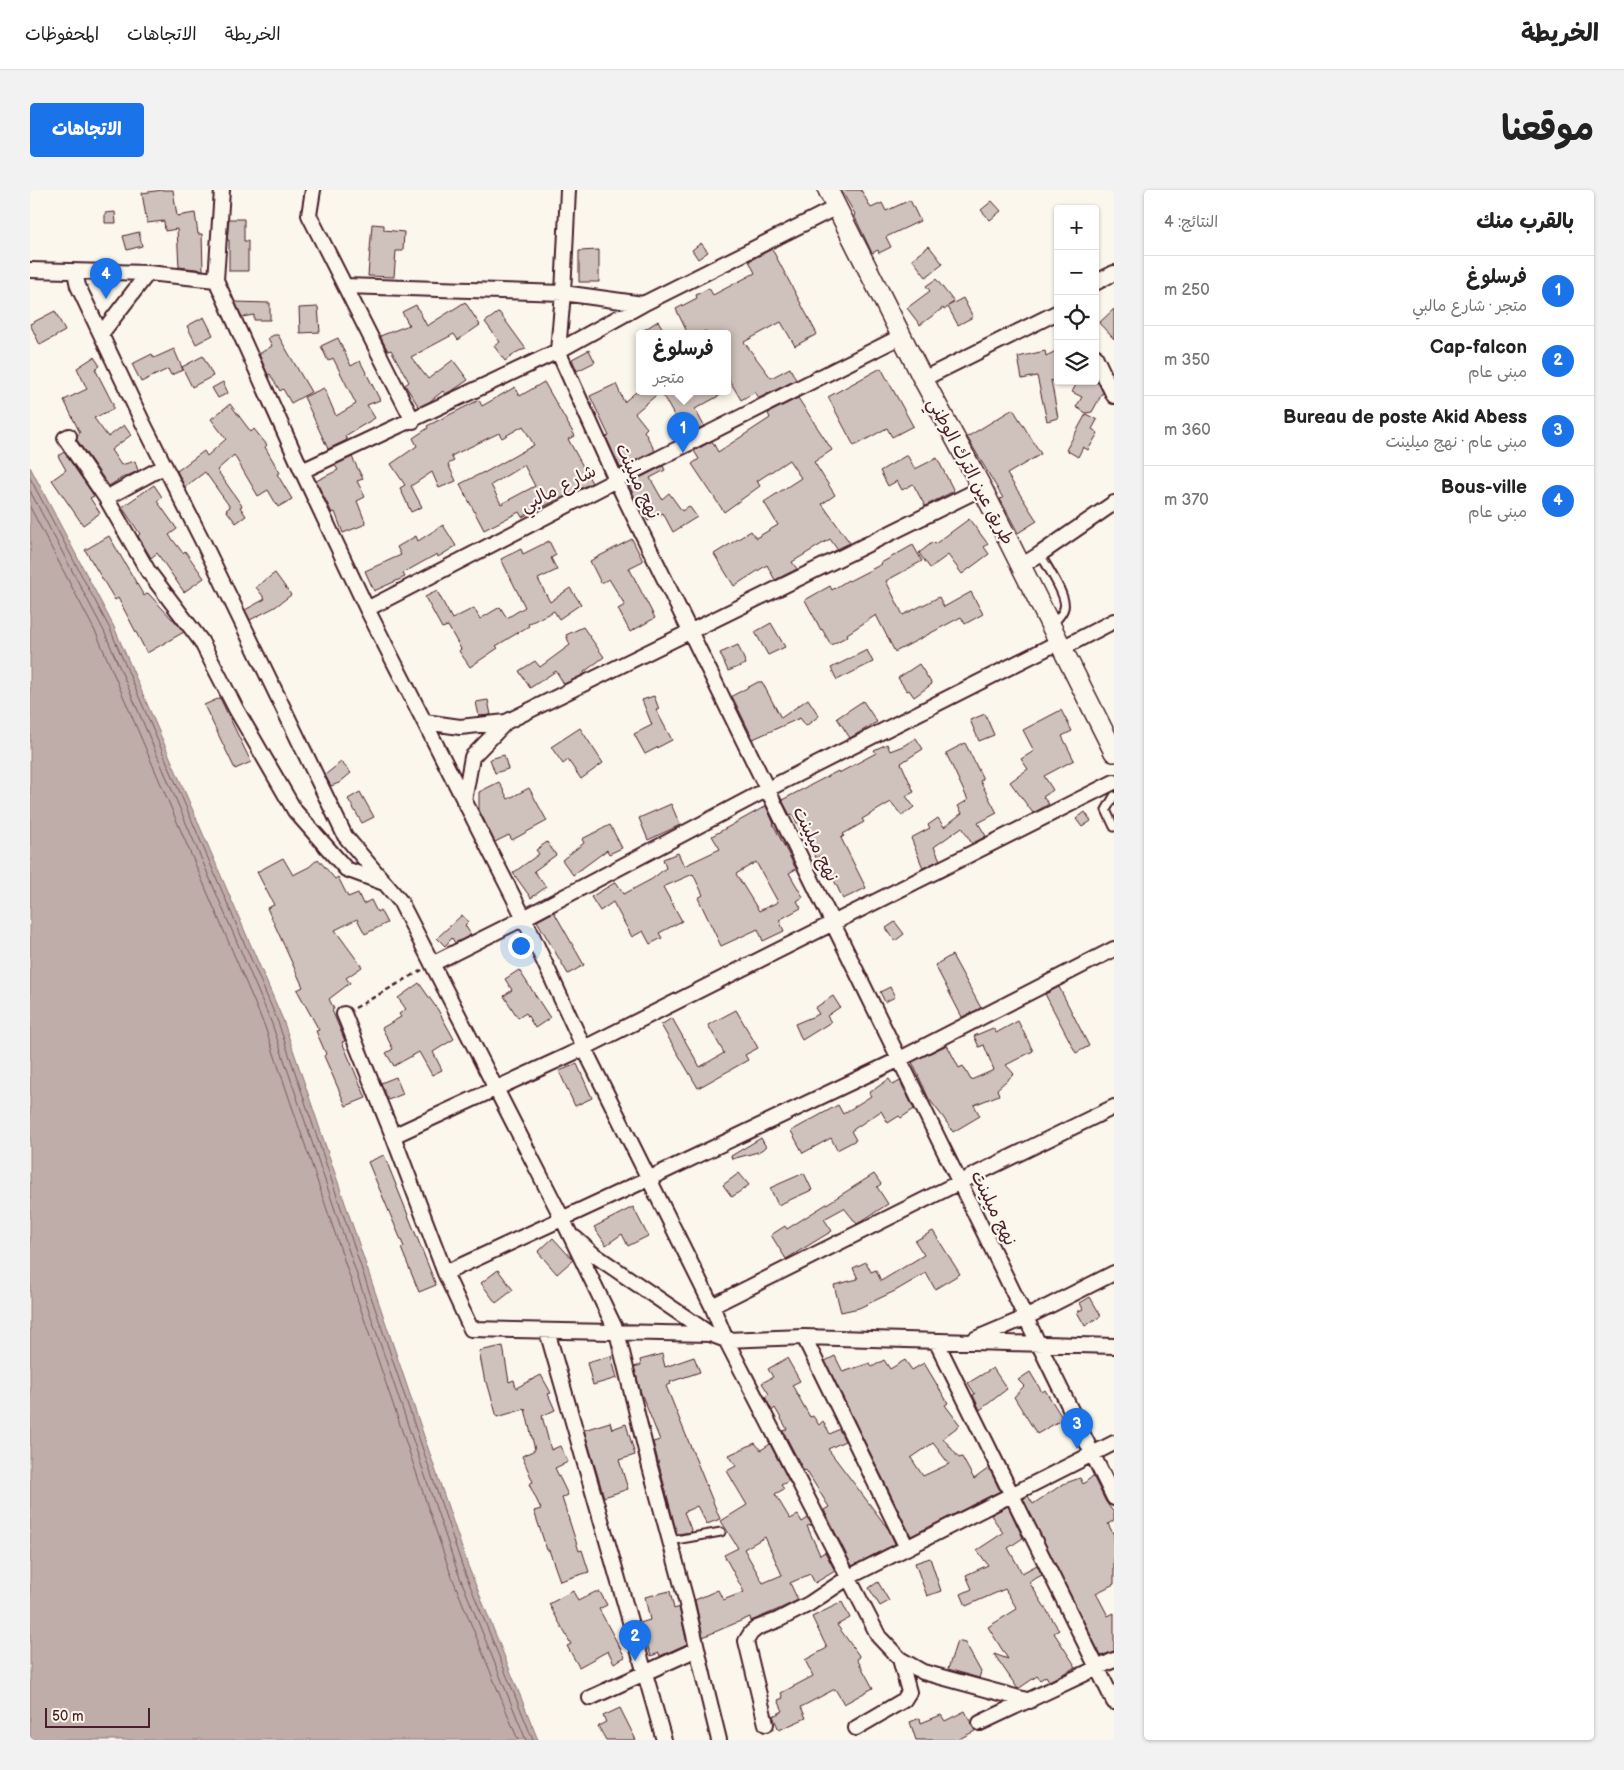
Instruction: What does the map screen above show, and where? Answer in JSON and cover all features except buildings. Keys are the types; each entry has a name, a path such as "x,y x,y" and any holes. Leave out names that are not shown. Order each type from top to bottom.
{"main road":[{"name":"طريق عين الترك الوطني","path":"828,190 923,379 982,488 1114,752"}],"street":[{"path":"222,190 216,280 302,471 367,609 524,918 584,1048 712,1306 726,1340 879,1637 900,1659 923,1672 1030,1700"},
{"path":"314,190 309,214 413,420"},
{"name":"نهج ميلينت","path":"568,190 558,352 616,480 1114,1498"},
{"path":"302,471 558,352 642,304 837,208"},
{"path":"30,270 148,273 216,280"},
{"path":"75,272 78,286 345,836 400,901 562,1218 617,1332 650,1467 686,1600 719,1740"},
{"path":"101,334 148,273"},
{"path":"1099,281 1114,273"},
{"path":"345,286 563,293 642,304"},
{"path":"923,379 1054,314"},
{"name":"شارع مالبي","path":"367,609 616,480 902,336"},
{"path":"1099,364 1114,396"},
{"path":"69,436 65,438 106,498 148,571 201,641 236,709 295,811 346,869 385,884"},
{"path":"106,498 165,466"},
{"path":"464,800 472,757 506,722 982,488"},
{"path":"1021,566 1114,503"},
{"path":"432,964 524,918 1057,639 1114,621"},
{"path":"425,722 460,727 506,722"},
{"path":"394,1136 584,1048 1114,782"},
{"path":"445,1273 900,1059 1114,949"},
{"path":"344,1014 394,1136 445,1273 471,1329 710,1334"},
{"path":"712,1306 1114,1107"},
{"path":"569,1233 593,1254 710,1334 726,1340 804,1337 1114,1346"},
{"path":"970,1342 1027,1317 1114,1273"},
{"path":"547,1331 664,1740"},
{"path":"804,1337 907,1548"},
{"path":"936,1341 1114,1702"},
{"path":"766,1724 746,1641 757,1628 809,1604 849,1577 1114,1443"},
{"path":"590,1698 697,1649"},
{"path":"856,1728 908,1696 909,1692 900,1659"},
{"path":"980,1723 1114,1660"}],"lane":[{"path":"1040,554 1061,592 1065,604 1057,639"},
{"path":"1114,796 1106,810 1114,827"},
{"path":"670,1542 721,1532"}],"path":[{"path":"344,1014 432,964"}],"water":[{"path":"30,467 114,627 283,1020 468,1566 538,1740 30,1740"}],"place":[{"name":"Bous-ville","path":"106,299"},
{"name":"فرسلوغ","path":"683,453"},
{"name":"Bureau de poste Akid Abess","path":"1077,1449"},
{"name":"Cap-falcon","path":"635,1661"}]}
